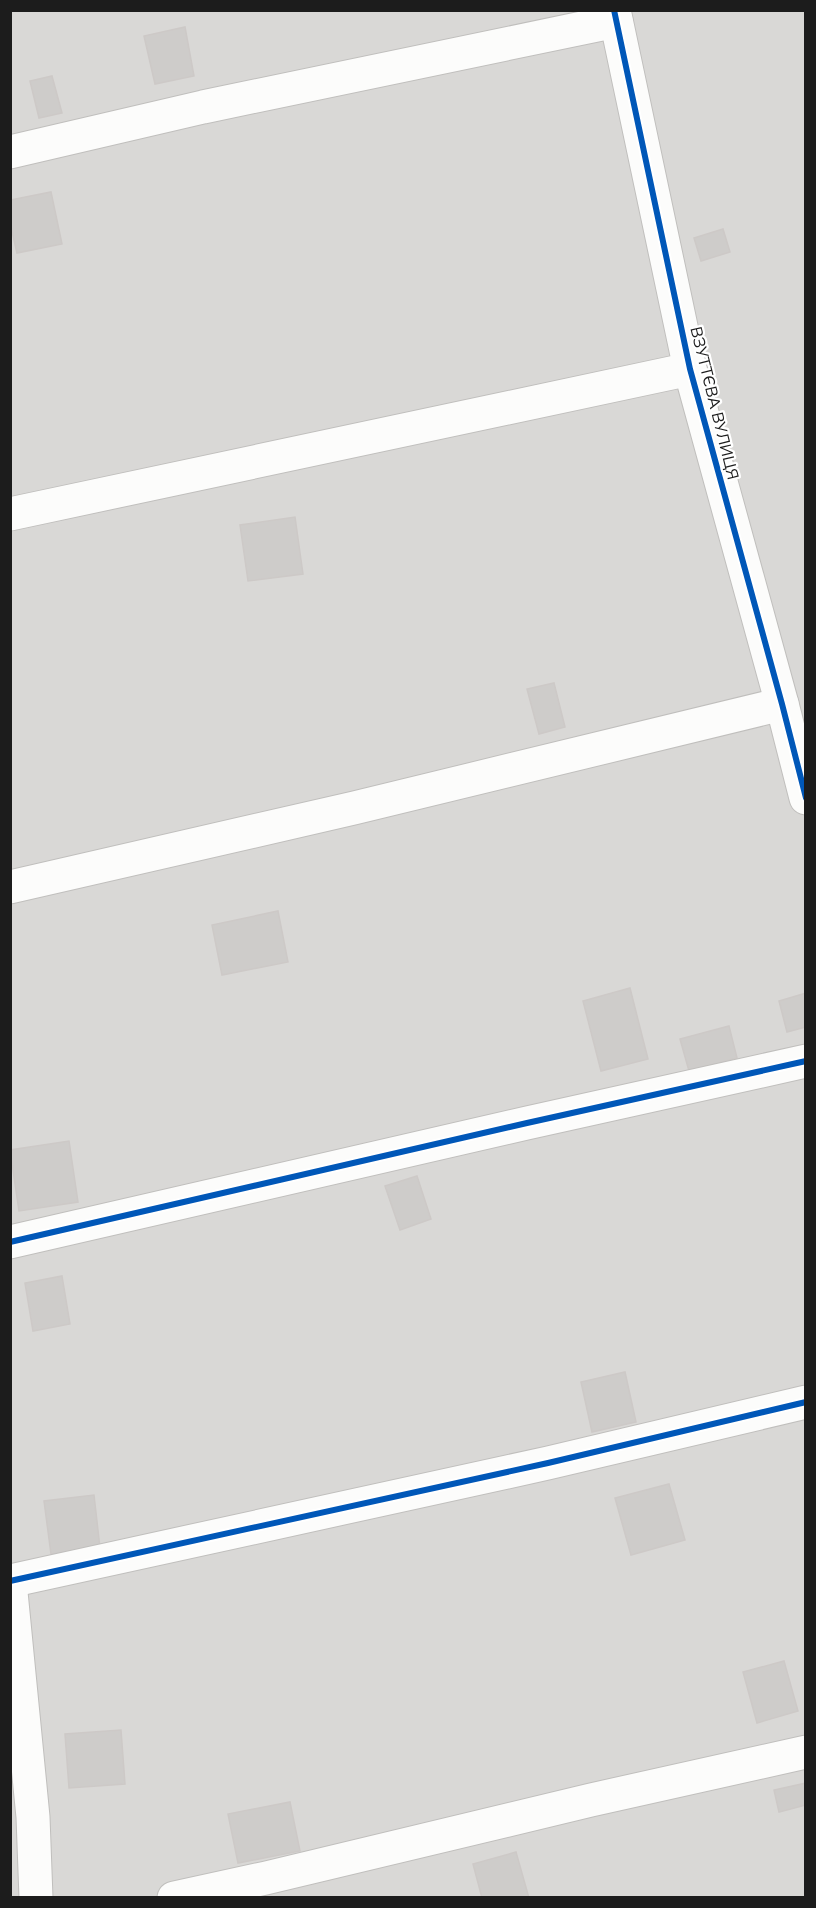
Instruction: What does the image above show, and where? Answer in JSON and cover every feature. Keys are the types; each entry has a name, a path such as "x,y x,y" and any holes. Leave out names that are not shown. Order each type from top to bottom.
{"street":[{"path":"10,152 615,16"},
{"name":"ВЗУТТЄВА ВУЛИЦЯ","path":"615,16 690,369 806,798"},
{"path":"10,514 690,369"},
{"path":"10,888 354,808 782,704"},
{"path":"10,1242 806,1061"},
{"path":"36,1898 33,1817 10,1582 548,1463 806,1402"},
{"path":"174,1898 806,1752"}],"shaded area":[{"path":"11,11 805,11 805,1897 11,1898"}],"building":[{"path":"185,27 194,76 155,84 144,36"},
{"path":"52,76 62,113 39,118 30,81"},
{"path":"51,192 62,244 17,253 10,223 10,200"},
{"path":"723,229 730,252 701,261 694,238"},
{"path":"295,517 303,574 248,581 240,525"},
{"path":"554,683 565,727 539,734 527,689"},
{"path":"278,911 288,962 222,975 212,925"},
{"path":"630,988 648,1059 601,1071 583,1001"},
{"path":"806,993 806,1027 787,1032 779,1001"},
{"path":"729,1026 737,1058 689,1071 680,1039"},
{"path":"69,1141 78,1202 19,1211 10,1150"},
{"path":"417,1176 431,1219 400,1230 385,1186"},
{"path":"62,1276 70,1324 33,1331 25,1283"},
{"path":"625,1372 636,1422 592,1432 581,1382"},
{"path":"669,1484 685,1540 631,1555 615,1498"},
{"path":"94,1495 100,1548 51,1554 44,1501"},
{"path":"784,1661 798,1711 757,1723 743,1672"},
{"path":"121,1730 125,1784 69,1788 65,1734"},
{"path":"806,1783 806,1805 779,1812 774,1790"},
{"path":"290,1802 300,1851 238,1863 228,1814"},
{"path":"516,1852 529,1898 482,1898 473,1864"}],"cycle path":[{"path":"614,10 690,369 806,798"},
{"path":"10,1242 806,1061"},
{"path":"10,1581 548,1463 806,1402"}]}
